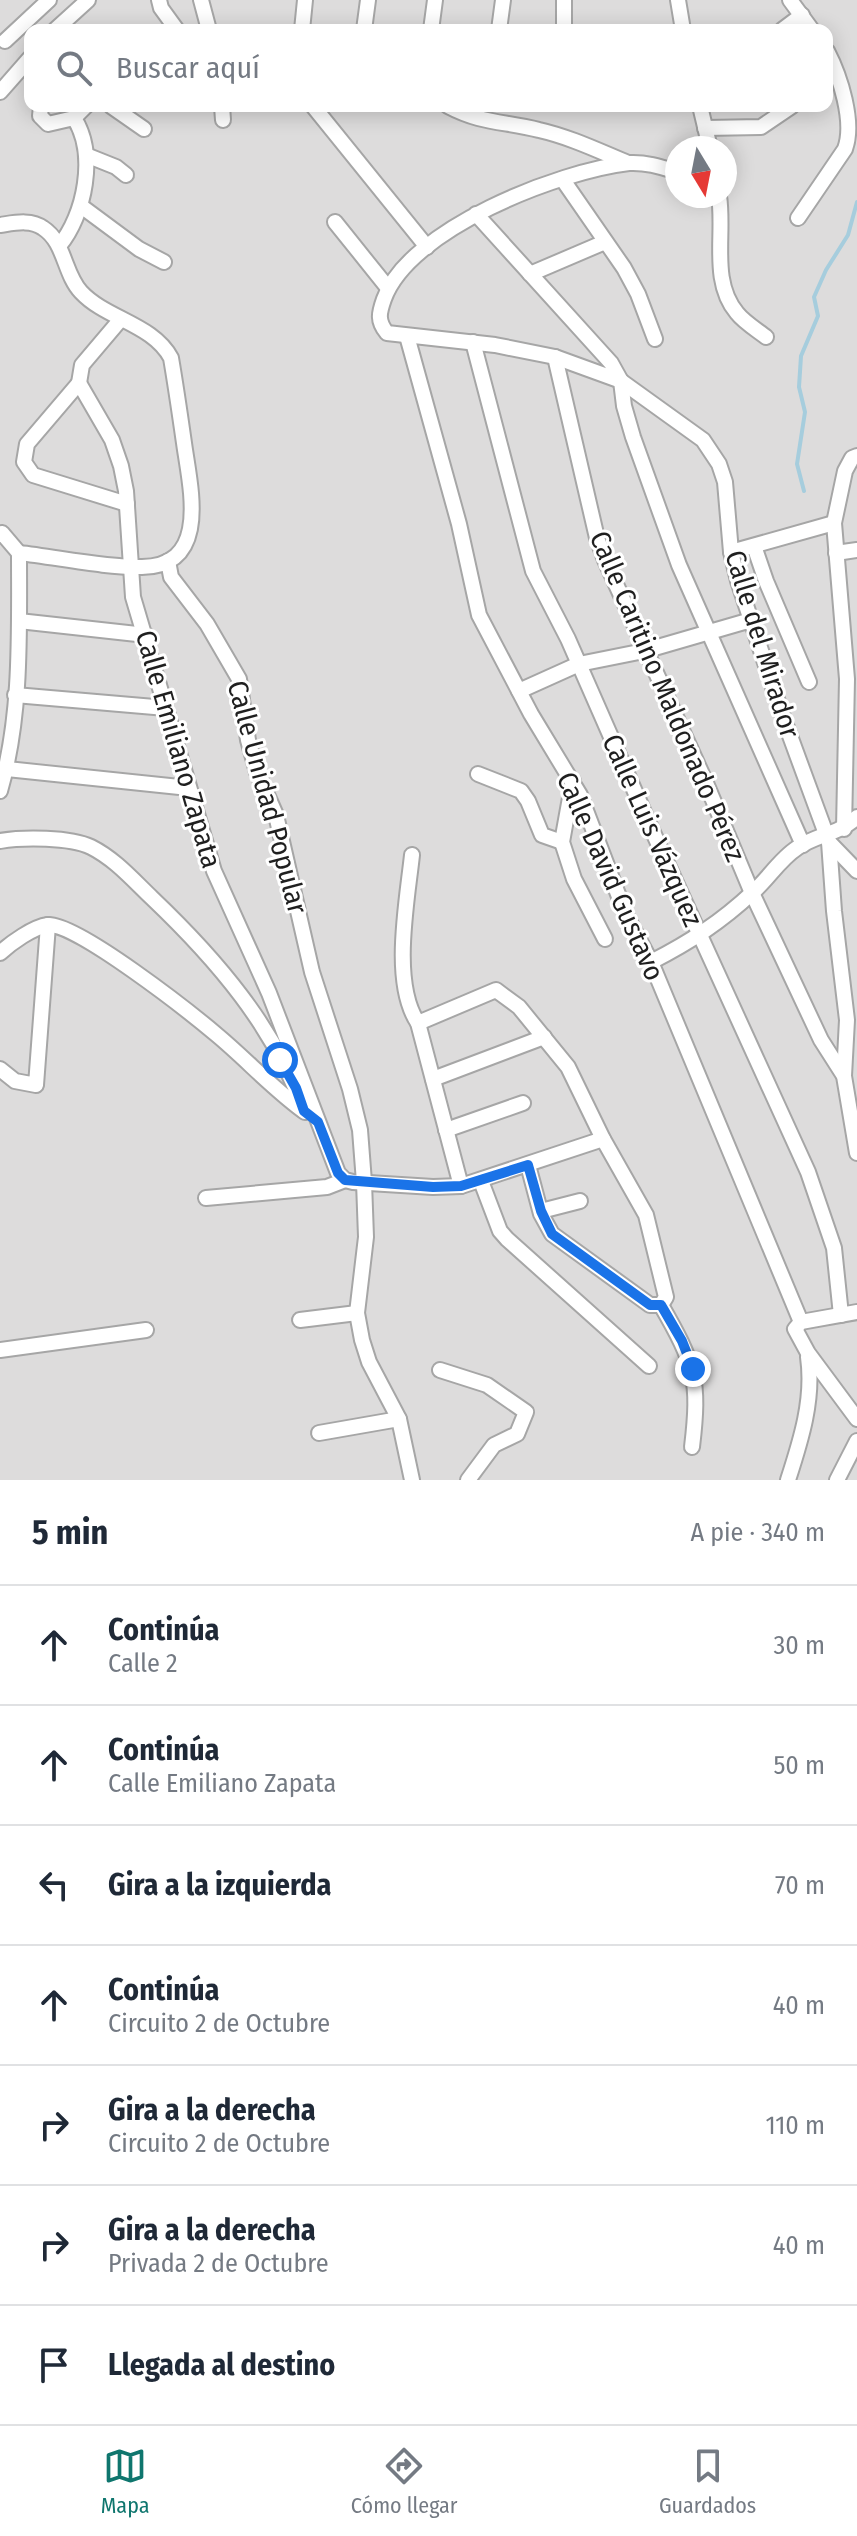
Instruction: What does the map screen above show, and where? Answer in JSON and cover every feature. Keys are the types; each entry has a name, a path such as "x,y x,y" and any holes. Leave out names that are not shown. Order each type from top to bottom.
{"street":[{"path":"5,41 49,0"},
{"path":"62,24 88,0"},
{"path":"159,0 173,24"},
{"path":"201,0 207,24"},
{"path":"303,24 305,0"},
{"path":"365,24 368,0"},
{"path":"432,24 435,0"},
{"path":"500,24 503,0"},
{"path":"564,0 564,24"},
{"path":"678,0 682,24"},
{"path":"790,0 808,24"},
{"path":"790,24 802,15"},
{"path":"0,92 24,69"},
{"path":"798,218 849,139 843,88 833,77"},
{"path":"40,112 40,116 48,124 74,118 80,112"},
{"path":"120,112 144,129"},
{"path":"318,112 427,247"},
{"path":"701,112 707,136"},
{"path":"705,128 761,127 783,112"},
{"path":"484,113 584,144 628,163"},
{"path":"59,246 68,235 81,206 86,155 74,118"},
{"path":"86,155 116,167 126,175"},
{"path":"407,336 387,333 381,325 378,315 388,288 427,247 476,214 531,189 628,163 665,168"},
{"path":"563,180 638,294 655,339"},
{"path":"81,206 139,249 164,262"},
{"path":"721,208 722,278 736,313 766,337"},
{"path":"476,214 611,363 621,381 624,406 655,503 707,633 803,845"},
{"path":"0,225 27,222 46,229 59,246 73,282 81,293 157,339 171,358 193,506 188,538 168,561 143,567 19,553"},
{"path":"335,222 388,288"},
{"path":"530,274 605,242"},
{"path":"121,319 82,365 79,383 27,444 24,462 33,475 127,504"},
{"name":"Calle del Mirador","path":"407,336 473,342 555,357 621,381 703,440 719,464 725,482 731,552 751,620 828,839 834,911 854,1027 844,1076"},
{"name":"Calle David Gustavo","path":"407,336 459,524 479,615 519,691 573,781 626,915 651,962 808,1353 857,1419"},
{"name":"Calle Luis Vázquez","path":"473,342 533,571 568,639 808,1172 834,1248 841,1315"},
{"name":"Calle Caritino Maldonado Pérez","path":"555,357 597,538 752,893 821,1040 844,1076"},
{"name":"Calle Emiliano Zapata","path":"79,383 112,440 121,466 127,504 133,597 214,871 269,993 338,1173 345,1180"},
{"path":"844,829 847,679 834,523 845,471 852,458 857,456"},
{"path":"731,552 834,523"},
{"path":"0,791 7,769 19,621 19,553 2,533"},
{"path":"754,546 809,682"},
{"path":"836,553 857,550"},
{"name":"Calle Unidad Popular","path":"168,561 171,577 207,624 239,679 248,740 257,772 276,815 312,972 353,1103 360,1130 366,1237 357,1313 369,1362 399,1419 412,1480"},
{"path":"519,691 579,664 644,651 751,620"},
{"path":"19,621 146,635"},
{"path":"15,695 166,708"},
{"path":"7,769 189,788"},
{"path":"478,774 521,791 542,835 562,842"},
{"path":"573,781 562,842 574,879 605,939"},
{"path":"651,962 701,935 752,893 794,849 828,839 857,817"},
{"path":"0,841 39,839 88,846 112,860 200,944 250,1007 296,1088 304,1111"},
{"path":"828,839 857,871"},
{"path":"412,855 404,923 407,1000 418,1023 461,1186"},
{"path":"0,953 29,933 48,925 69,929 100,948 218,1035 284,1097 318,1122"},
{"path":"0,1069 15,1081 36,1085 48,925"},
{"path":"418,1023 496,990 519,1007 568,1067 603,1139 646,1215 666,1297 661,1305"},
{"path":"433,1079 544,1037"},
{"path":"844,1076 857,1153"},
{"path":"446,1130 523,1103"},
{"path":"206,1198 327,1187 345,1180 433,1187 461,1186 603,1139"},
{"path":"528,1165 541,1211 552,1234 650,1305 661,1305"},
{"path":"481,1181 500,1231 507,1239 649,1366"},
{"path":"541,1211 580,1201"},
{"path":"661,1305 682,1341 693,1369 696,1388 692,1447"},
{"path":"798,1326 857,1312"},
{"path":"300,1320 357,1313"},
{"path":"0,1350 146,1330"},
{"path":"788,1480 809,1403 808,1353"},
{"path":"440,1370 487,1385 526,1412 517,1434 494,1445 472,1475 489,1480"},
{"path":"319,1433 399,1419"},
{"path":"837,1480 857,1441"}],"shaded area":[{"path":"0,0 857,0 857,1480 0,1480"}],"waterway":[{"path":"804,491 797,464 805,412 799,387 801,356 818,316 814,297 826,270 848,235 857,202"}],"route":[{"path":"280,1060 296,1088 304,1111 318,1122 338,1173 345,1180 433,1187 461,1186 528,1165 546,1227 650,1305 661,1305 682,1341 693,1369"}]}
